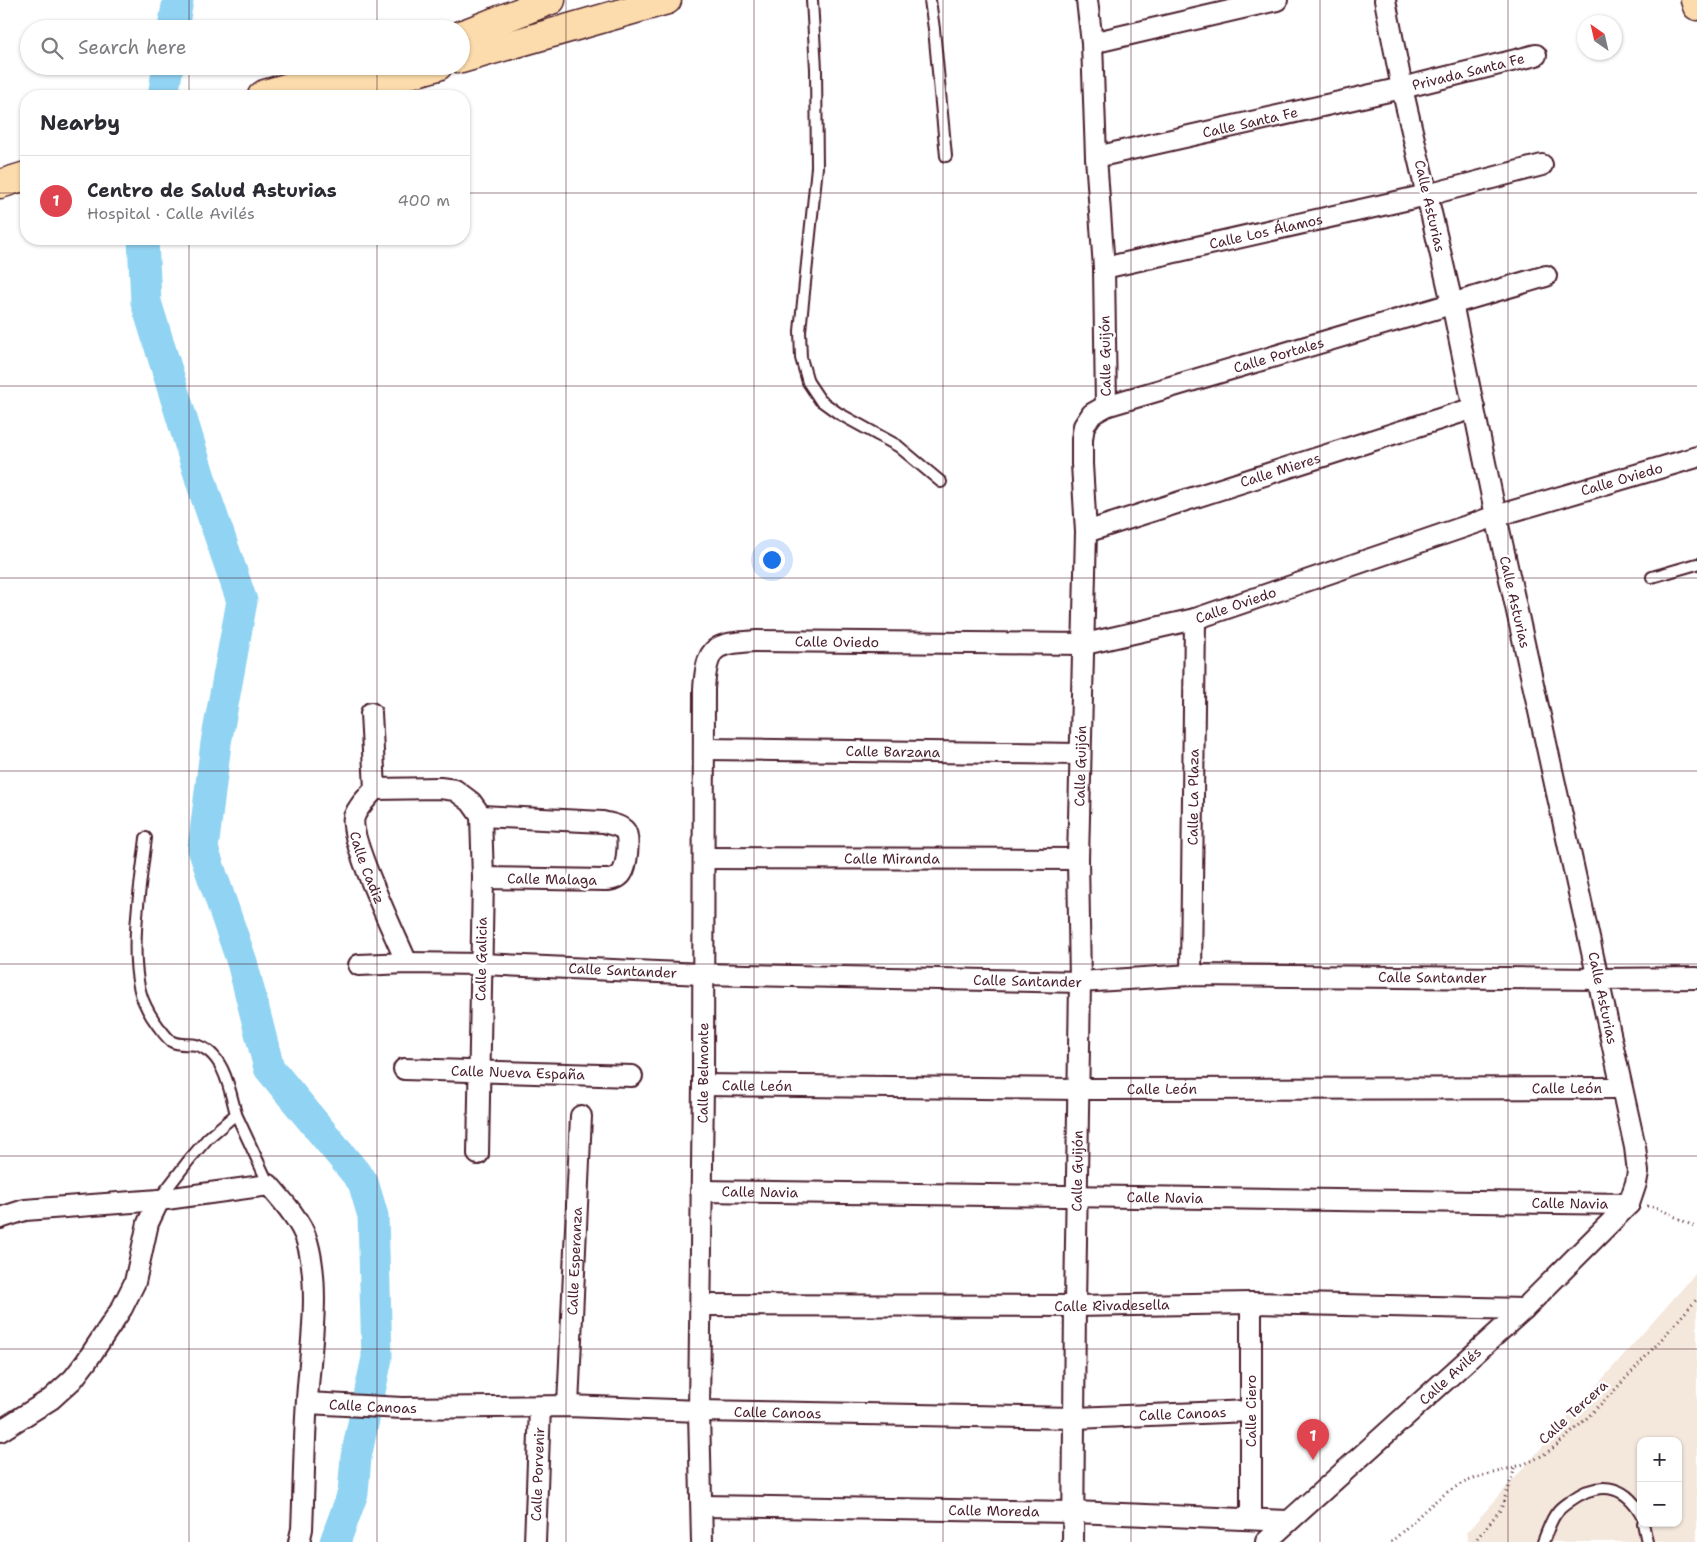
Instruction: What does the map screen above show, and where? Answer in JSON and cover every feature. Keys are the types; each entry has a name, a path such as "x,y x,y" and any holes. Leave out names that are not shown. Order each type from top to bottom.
{"main road":[{"path":"470,32 551,0"},
{"path":"470,57 668,0"},
{"path":"1695,0 1697,6"},
{"path":"279,90 331,75"},
{"path":"353,90 406,75"},
{"path":"0,184 20,178"}],"street":[{"name":"Calle Guijón","path":"1073,1542 1080,982 1079,754 1085,644 1086,532 1082,464 1084,426 1092,414 1106,406 1104,268 1096,157 1092,43 1087,0"},
{"path":"1092,43 1276,0"},
{"name":"Calle Asturias","path":"1385,0 1402,88 1452,303 1496,516 1599,979 1638,1164 1636,1183 1629,1204"},
{"name":"Privada Santa Fe","path":"1402,88 1536,55"},
{"name":"Calle Santa Fe","path":"1096,157 1402,88"},
{"name":"Calle Los Álamos","path":"1104,268 1427,195 1542,165"},
{"name":"Calle Portales","path":"1106,406 1546,276"},
{"name":"Calle Mieres","path":"1086,532 1474,408"},
{"name":"Calle Oviedo","path":"756,641 1085,644 1195,619 1496,516 1697,457"},
{"name":"Calle La Plaza","path":"1191,975 1195,619"},
{"name":"Calle Belmonte","path":"702,1542 699,1411 705,680 708,661 711,654 718,648 727,643 756,641"},
{"path":"371,713 375,789 440,788 455,790 471,802 481,816"},
{"name":"Calle Barzana","path":"705,749 1079,754"},
{"name":"Calle Cadiz","path":"375,789 360,805 354,819 354,833 366,868 406,963"},
{"name":"Calle Malaga","path":"481,816 611,824 624,829 626,834 626,863 622,873 615,879 483,878"},
{"name":"Calle Galicia","path":"478,1154 483,878 481,816"},
{"name":"Calle Miranda","path":"704,858 1078,859"},
{"name":"Calle Santander","path":"359,965 406,963 481,964 702,974 1080,982 1191,975 1599,979 1697,978"},
{"name":"Calle Nueva España","path":"404,1069 632,1076"},
{"name":"Calle León","path":"703,1085 1079,1089 1622,1088"},
{"name":"Calle Esperanza","path":"568,1406 581,1116"},
{"path":"0,1218 25,1210 159,1200 269,1185 286,1205 307,1239 315,1289 317,1404 300,1542"},
{"name":"Calle Navia","path":"701,1192 1629,1204"},
{"path":"0,1431 51,1399 73,1379 86,1362 122,1308 135,1282 148,1223 159,1200"},
{"name":"Calle Avilés","path":"1266,1542 1288,1520 1524,1309 1629,1204"},
{"name":"Calle Rivadesella","path":"701,1306 1075,1306 1251,1303 1524,1309"},
{"name":"Calle Ciero","path":"1251,1303 1251,1519"},
{"name":"Calle Canoas","path":"317,1404 402,1408 568,1406 699,1411 1074,1418 1250,1410"},
{"name":"Calle Porvenir","path":"535,1542 540,1407"},
{"name":"Calle Moreda","path":"702,1506 1074,1512 1288,1520"}],"lane":[{"path":"812,0 816,69 817,167 800,331 801,358 808,382 820,400 838,413 898,446 941,482"},
{"path":"930,0 946,156"},
{"path":"1652,577 1697,564"},
{"path":"146,838 136,926 138,979 142,999 153,1020 171,1041 182,1045 195,1045 207,1049 212,1054 228,1084 236,1114 269,1185"},
{"path":"159,1200 208,1138 236,1114"},
{"path":"1544,1542 1557,1511 1581,1494 1598,1488 1612,1488 1628,1496 1637,1508"},
{"path":"1644,1527 1647,1542"}],"path":[{"path":"1629,1204 1658,1208 1697,1228"},
{"name":"Calle Tercera","path":"1391,1542 1438,1500 1457,1486 1515,1468 1542,1455 1580,1425 1615,1390 1697,1299"},
{"path":"1474,1542 1501,1510 1515,1468"}],"shaded area":[{"path":"1697,1272 1697,1542 1468,1542 1466,1533"}],"waterway":[{"path":"175,20 178,0"},
{"path":"164,90 166,75"},
{"path":"143,245 146,302 206,497 242,601 216,743 203,849 242,962 269,1068 363,1182 373,1216 377,1358 356,1457 353,1493 335,1542"}],"place":[{"name":"Centro de Salud Asturias","path":"1313,1460"}]}
